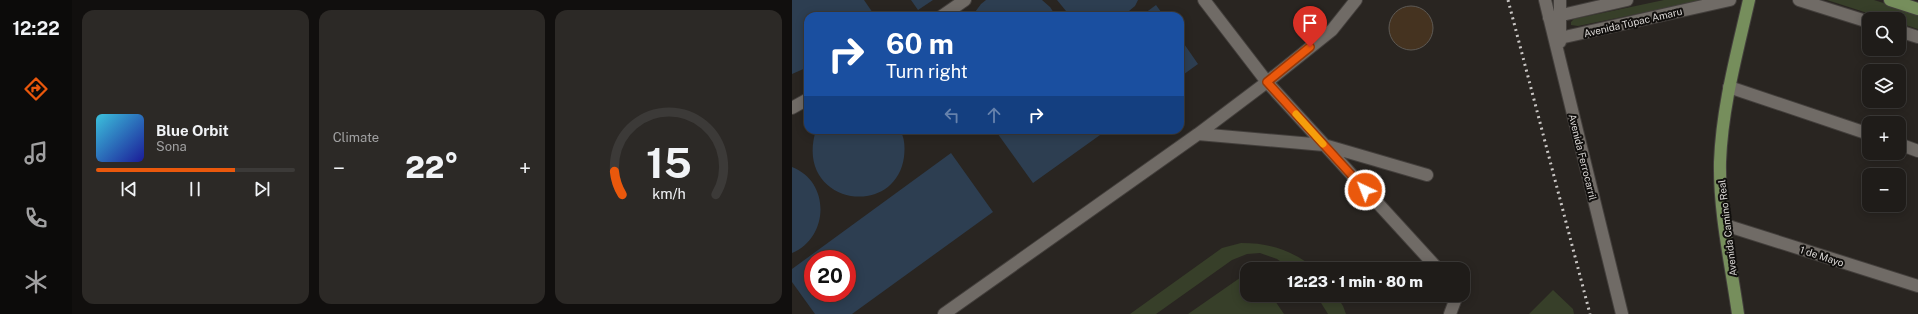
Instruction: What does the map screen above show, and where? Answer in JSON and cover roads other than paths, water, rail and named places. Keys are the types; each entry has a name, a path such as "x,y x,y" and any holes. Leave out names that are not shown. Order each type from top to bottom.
{"main road":[{"name":"Avenida Camino Real","path":"1738,314 1721,194 1720,162 1729,88 1749,0"},
{"path":"1890,0 1918,9"}],"street":[{"path":"948,12 965,0"},
{"path":"1204,0 1267,82 1432,262"},
{"path":"944,314 1198,134 1267,82 1332,30 1356,0"},
{"name":"Avenida Ferrocarril","path":"1545,0 1555,16 1560,65 1622,314"},
{"path":"1560,0 1555,16 1560,38 1560,65"},
{"path":"1555,16 1627,0"},
{"name":"Avenida Túpac Amaru","path":"1560,38 1730,0"},
{"path":"1799,0 1862,20"},
{"path":"1906,33 1918,37"},
{"path":"1729,88 1862,132"},
{"path":"792,108 804,101"},
{"path":"1198,134 1324,145 1427,175"},
{"path":"1906,147 1918,151"},
{"name":"1 de Mayo","path":"1725,226 1918,286"},
{"path":"1450,314 1454,302"}],"water":[{"path":"792,0 864,0 872,12 804,12 804,69 792,74"},
{"path":"911,0 933,0 918,10"},
{"path":"986,0 1042,0 1053,12 975,12"},
{"path":"1057,0 1138,0 1135,6 1128,12 1066,11"},
{"path":"1156,5 1161,12 1146,12"},
{"path":"1184,44 1198,64 1184,74"},
{"path":"816,134 902,134 904,140 904,157 897,177 883,190 866,196 848,195 831,188 819,174 813,155"},
{"path":"998,134 1101,134 1033,183"},
{"path":"951,153 993,212 852,314 815,314 806,302 856,302 856,250 818,250"},
{"path":"792,167 805,174 814,185 819,197 820,210 819,223 813,235 804,246 792,253"},
{"path":"804,260 804,299 792,282 792,269"}],"railway":[{"path":"1508,0 1590,314"}]}
